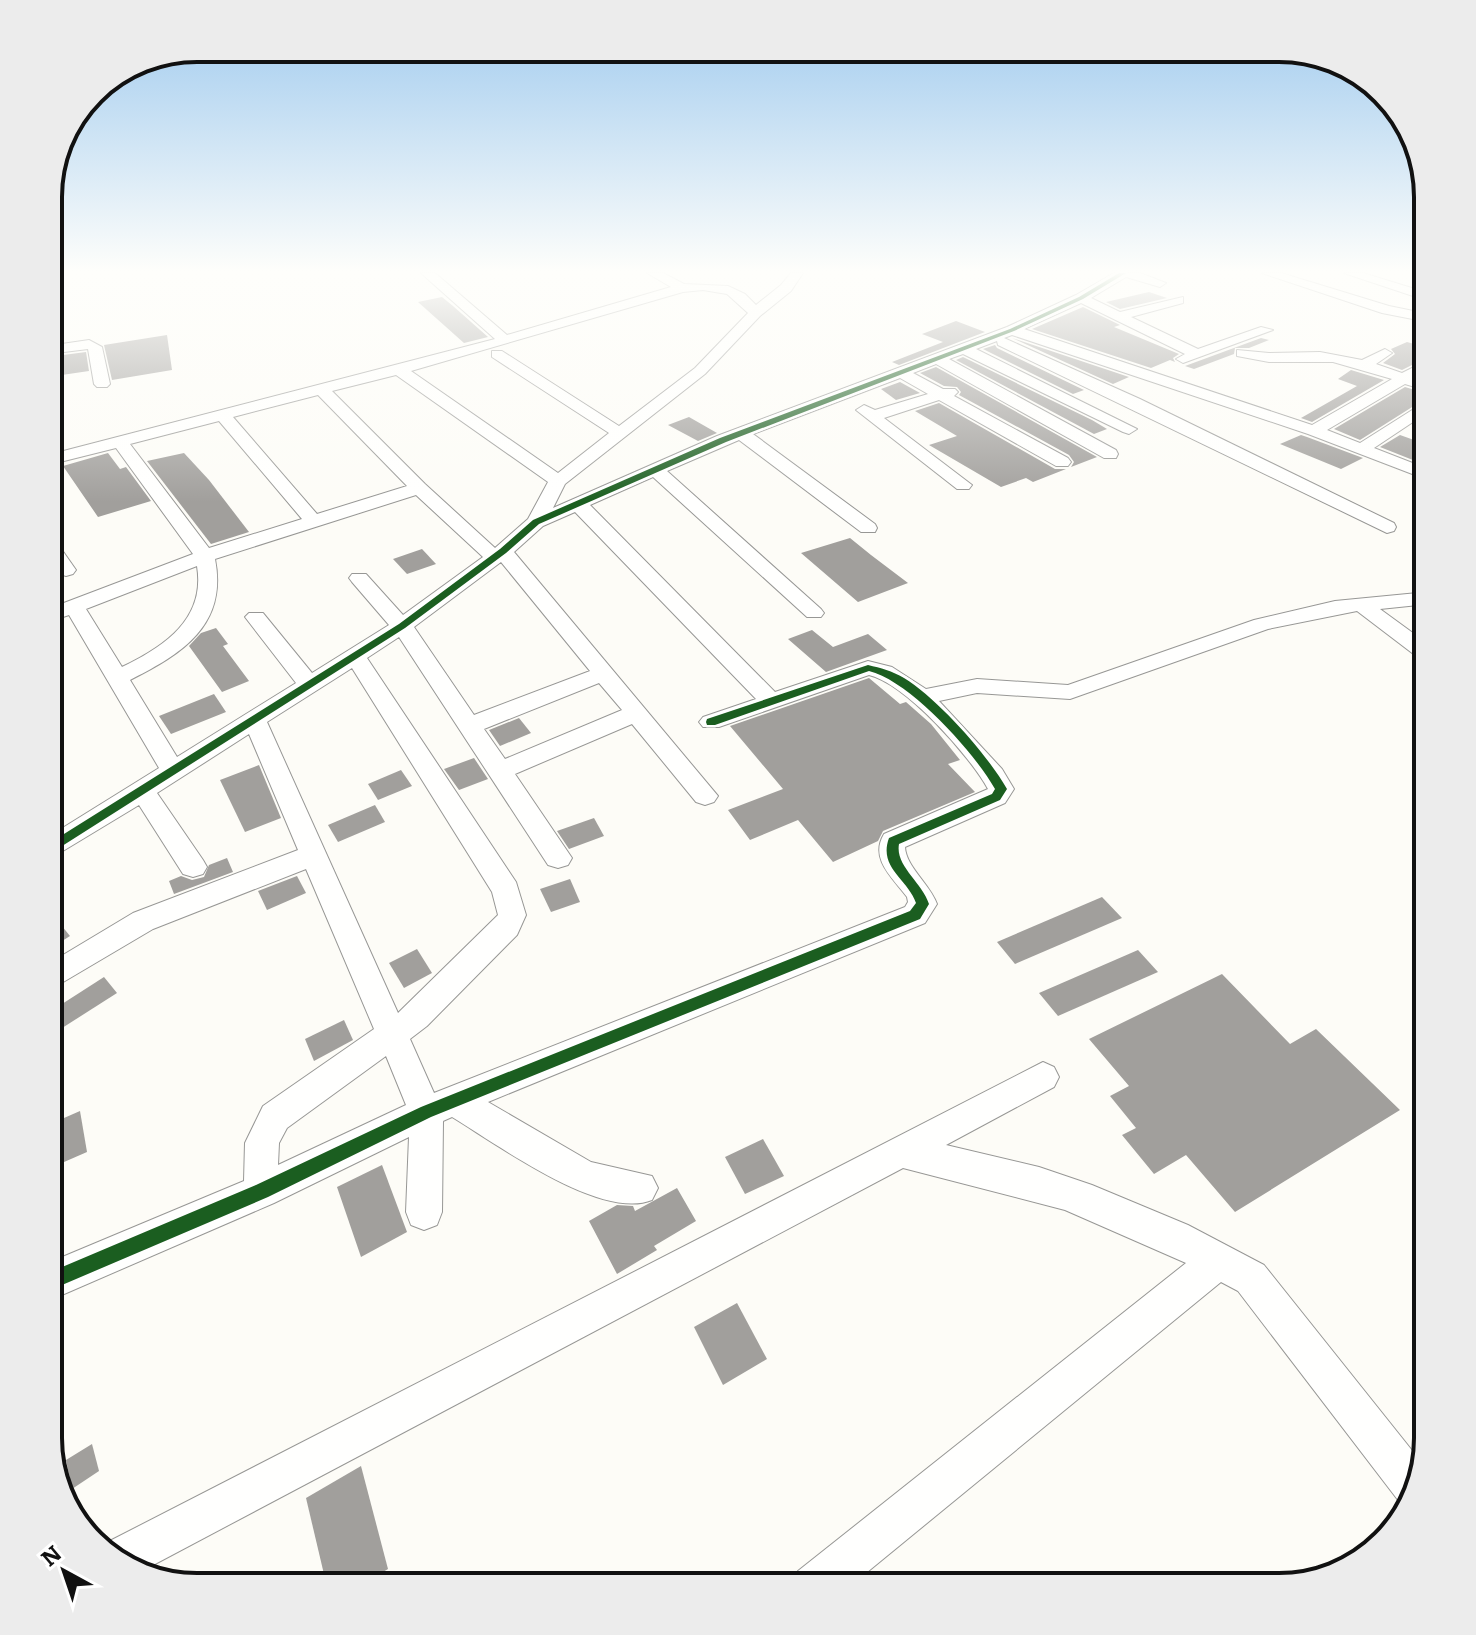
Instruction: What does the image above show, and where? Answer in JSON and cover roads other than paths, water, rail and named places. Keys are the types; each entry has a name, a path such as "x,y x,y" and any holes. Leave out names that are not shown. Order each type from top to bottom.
{"street":[{"path":"95,349 102,384"},
{"path":"62,456 399,370 496,349"},
{"path":"504,349 618,432"},
{"path":"536,522 558,481 700,371 721,349"},
{"path":"62,841 356,657 499,554 536,522 741,433 959,349"},
{"path":"966,349 1129,429"},
{"path":"1020,349 1387,527"},
{"path":"1072,349 1362,449 1414,463"},
{"path":"1187,349 1197,354"},
{"path":"1146,373 1211,349"},
{"path":"1242,353 1287,359 1310,356 1339,358 1414,381"},
{"path":"1364,365 1385,353"},
{"path":"936,358 1110,454"},
{"path":"873,416 1048,362"},
{"path":"399,370 558,481"},
{"path":"900,372 1062,462"},
{"path":"1314,431 1414,372"},
{"path":"1081,406 1131,401 1179,384"},
{"path":"323,391 419,488 499,554 604,673 705,796"},
{"path":"841,395 963,485"},
{"path":"1362,449 1414,414"},
{"path":"223,416 314,522"},
{"path":"741,433 868,528"},
{"path":"119,677 164,655 184,638 198,620 210,583 205,556 120,442"},
{"path":"655,470 814,613"},
{"path":"62,611 205,556 419,488"},
{"path":"579,505 772,702"},
{"path":"62,564 66,570"},
{"path":"359,578 402,626 558,858"},
{"path":"922,697 977,686 1070,692 1261,624 1315,610 1414,600"},
{"path":"1363,606 1414,644"},
{"path":"75,607 172,770"},
{"path":"256,617 309,684"},
{"path":"262,1191 261,1139 265,1127 416,1017 507,927 512,915 506,890 356,657"},
{"path":"62,1276 262,1191 440,1106 915,915 923,904 921,893 893,861 890,851 893,841 996,797 1001,789 993,775 922,697 885,671 868,668 711,722"},
{"path":"469,726 604,673"},
{"path":"500,771 636,713"},
{"path":"254,719 392,1034 440,1106 586,1178 640,1188"},
{"path":"142,790 193,867"},
{"path":"62,970 143,921 314,855"},
{"path":"129,1554 1043,1077"},
{"path":"424,1212 440,1106"},
{"path":"902,1151 1038,1184 1078,1198 1219,1260 1251,1278 1407,1478"},
{"path":"831,1573 1219,1260"}]}
